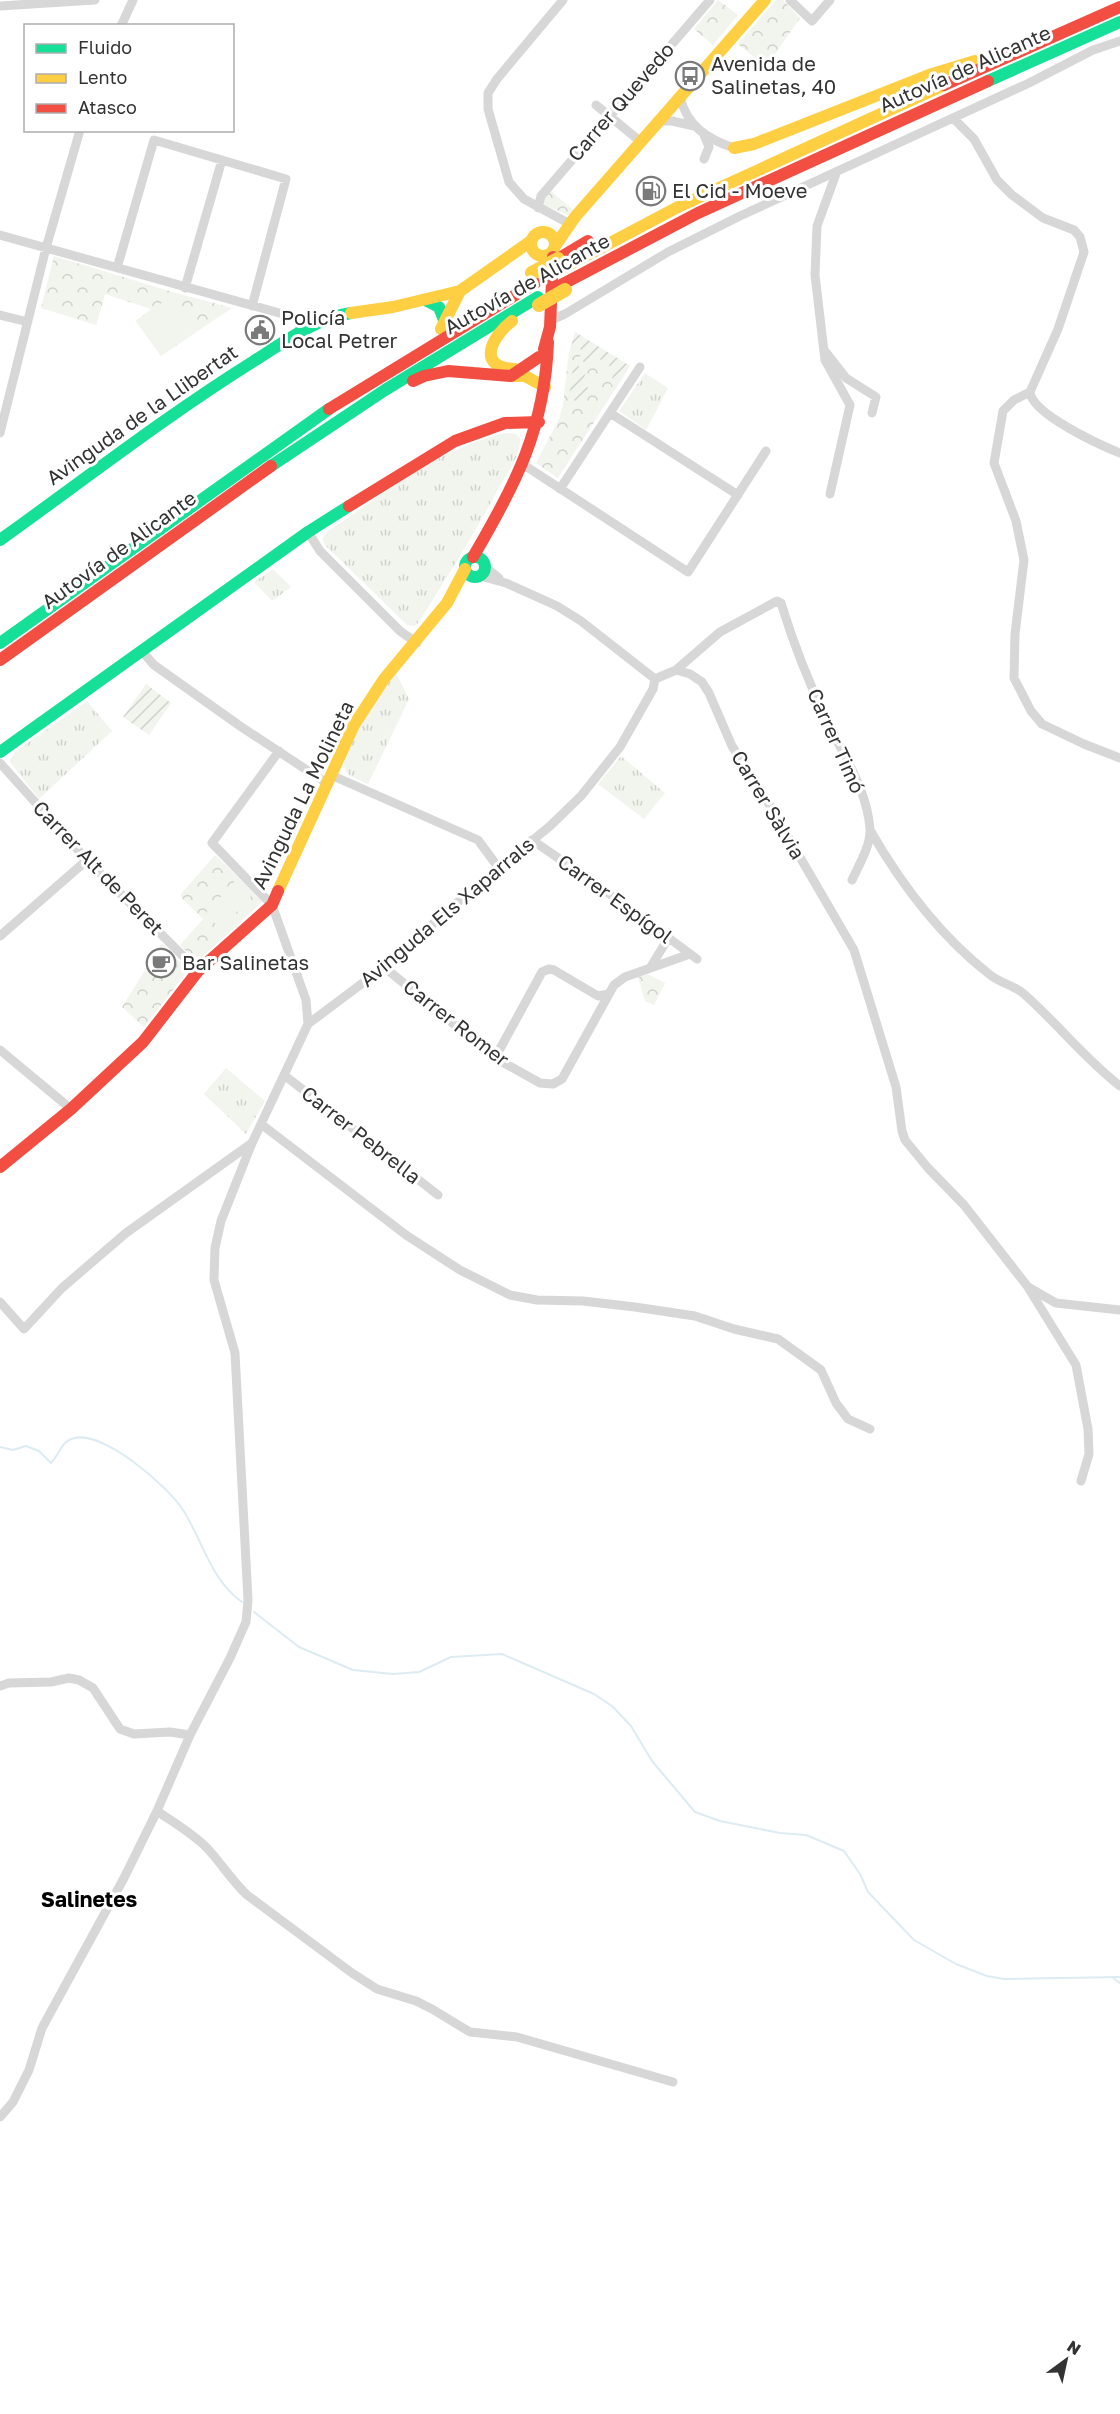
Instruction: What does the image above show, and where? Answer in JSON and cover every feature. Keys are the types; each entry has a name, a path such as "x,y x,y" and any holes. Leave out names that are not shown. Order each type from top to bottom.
{"main road":[{"path":"555,258 536,250 535,234 558,229 572,220 765,0"},
{"name":"Autovía de Alicante","path":"0,660 252,479 536,289 555,258 691,201 860,122 1120,7"},
{"name":"Autovía de Alicante","path":"0,643 234,475 380,376 536,289 563,288 692,216 845,144 1120,22"},
{"path":"734,148 754,144 929,75 1026,42 1045,40"},
{"path":"555,258 572,220"},
{"path":"546,232 552,235 555,258"},
{"path":"555,258 588,241"},
{"name":"Avinguda de la Llibertat","path":"4,533 211,387 302,331 338,315 393,307 460,291 510,257 536,250"},
{"name":"Avinguda La Molineta","path":"0,1167 71,1109 143,1042 198,971 272,905 354,725 384,680 417,643 447,603 480,568 492,525 524,465 539,422 545,387 555,258"},
{"path":"380,376 392,362 442,324 536,289"},
{"path":"525,368 505,370 498,367 492,361 490,346 502,326 536,289"},
{"path":"442,324 460,291"},
{"path":"425,300 439,307 442,324"},
{"name":"Avinguda La Molineta","path":"545,387 539,357 548,342"},
{"path":"511,376 539,357"},
{"path":"367,404 436,372 525,376 545,387"},
{"path":"513,423 543,402"},
{"path":"0,752 308,532 455,441 483,430 513,423 539,422"},
{"path":"513,423 525,431 532,445"},
{"name":"Avinguda La Molineta","path":"447,603 465,569 465,564 480,568"}],"street":[{"path":"0,6 95,0"},
{"path":"123,24 133,0"},
{"path":"563,0 497,79 488,93 488,109 509,182 524,199 538,208 572,220"},
{"name":"Carrer Quevedo","path":"538,208 541,196 710,0"},
{"path":"790,0 812,21 830,0"},
{"path":"551,320 565,314 668,252 740,216 953,118 1093,50 1120,41"},
{"path":"680,97 683,109 694,126 704,135 734,148"},
{"path":"596,105 641,141"},
{"path":"953,118 974,139 997,180 1012,195 1043,218 1074,230 1080,237 1084,252 1058,329 1030,392 1031,398 1037,406 1070,428 1120,453"},
{"path":"658,122 672,121 694,126"},
{"path":"0,433 46,248 79,132"},
{"path":"704,135 709,147 704,159"},
{"path":"117,268 154,140 286,178 252,306"},
{"path":"185,288 222,160"},
{"path":"830,494 850,405 825,360 815,283 817,226 837,171"},
{"path":"0,235 290,316 296,319 302,331"},
{"path":"0,315 28,322"},
{"path":"825,351 846,378 876,397 872,413"},
{"path":"560,489 640,367"},
{"path":"1030,392 1014,400 1003,411 994,463 1016,521 1024,560 1015,634 1014,678 1030,711 1042,724 1092,748 1120,758"},
{"path":"610,413 738,495"},
{"path":"524,465 688,572 766,451"},
{"path":"308,532 320,551 400,631 417,643"},
{"path":"480,568 506,583 557,606 581,621 655,679 675,670"},
{"name":"Carrer Timó","path":"675,670 720,632 777,601 781,603 800,659 826,720 855,776 870,830 905,888 940,928 990,975 1022,992 1120,1086"},
{"path":"141,650 154,665 279,752 330,779 478,840 498,867"},
{"name":"Carrer Sàlvia","path":"675,670 690,674 702,682 732,746 769,804 854,950 896,1087 905,1140 964,1205 1028,1287 1076,1365 1088,1429 1089,1454 1081,1481"},
{"name":"Avinguda Els Xaparrals","path":"0,1302 24,1329 62,1288 126,1233 252,1143 308,1024 404,952 440,917 581,796 620,747 653,689 655,679"},
{"path":"279,752 212,843 272,905 306,1000 308,1024"},
{"name":"Carrer Alt de Peret","path":"0,763 87,860 198,971"},
{"path":"852,880 868,842 870,830"},
{"name":"Carrer Espígol","path":"532,840 666,941 694,957 676,959"},
{"path":"0,936 87,860"},
{"path":"666,941 668,954 676,959"},
{"path":"650,968 666,941"},
{"path":"600,1010 614,985 625,977 676,959"},
{"name":"Carrer Romer","path":"384,967 495,1058 540,1083 553,1084 562,1079 600,1010"},
{"path":"495,1058 542,972 549,969 555,970 598,996 609,994"},
{"path":"598,996 600,1010"},
{"path":"0,1050 71,1109"},
{"name":"Carrer Pebrella","path":"284,1075 438,1195"},
{"path":"261,1124 406,1234 460,1270 510,1295 537,1300 583,1301 695,1316 734,1329 778,1339 821,1371 836,1403 848,1419 870,1429"},
{"path":"0,2117 13,2102 29,2070 42,2028 124,1878 157,1811 190,1735 246,1622 248,1600 235,1353 214,1280 215,1248 221,1221 252,1143"},
{"path":"1028,1287 1056,1303 1120,1310"},
{"path":"0,1686 9,1683 51,1682 69,1678 79,1680 93,1688 120,1729 134,1734 170,1732 190,1735"},
{"path":"157,1811 195,1837 247,1895 377,1989 416,2001 470,2032 517,2037 673,2082"}],"green space":[{"path":"718,0 738,15 713,45 694,29"},
{"path":"776,0 783,0 800,18 766,67 738,44"},
{"path":"551,191 573,210 568,215 544,205 543,200"},
{"path":"54,256 232,308 161,356 136,321 151,309 105,294 96,325 41,308"},
{"path":"170,297 195,332 161,356 136,321"},
{"path":"575,332 630,366 558,478 536,463 559,419 563,405 568,360"},
{"path":"575,332 630,366 615,389 611,383 614,371 606,362 597,358 589,365 579,359 582,351 577,345 568,357"},
{"path":"574,363 586,371 583,382 593,393 579,402 573,400 569,393"},
{"path":"645,373 668,388 646,430 619,411"},
{"path":"507,433 516,434 520,438 513,464 418,623 415,626 407,625 324,544 323,538 328,531 436,460 483,439"},
{"path":"273,569 291,587 272,601 254,582"},
{"path":"396,673 409,699 368,784 348,774 344,767 345,758 364,719"},
{"path":"146,684 171,703 149,735 123,717"},
{"path":"87,701 112,731 39,799 10,762 15,752"},
{"path":"621,756 665,793 644,819 598,784"},
{"path":"215,855 263,901 202,957 195,957 180,945 203,919 181,897 181,894"},
{"path":"235,881 251,896 221,929 205,914"},
{"path":"162,943 186,968 185,974 144,1027 122,1007"},
{"path":"648,974 665,983 654,1005 645,1001 638,977"},
{"path":"226,1068 265,1101 246,1134 204,1094"}],"waterway":[{"path":"0,1447 13,1450 26,1446 39,1451 51,1463 65,1443 71,1439 84,1438 115,1450 149,1474 175,1500 190,1522 222,1582 242,1602"},
{"path":"254,1612 299,1647 353,1670 393,1674 419,1672 451,1657 502,1654 594,1694 612,1706 631,1726 652,1761 695,1812 720,1821 780,1833 806,1835 844,1851 860,1874 868,1892 914,1940 956,1964 987,1976 1004,1979 1120,1977"},
{"path":"1113,1978 1120,1983"}],"traffic: fast":[{"path":"988,81 1120,22"},
{"path":"271,466 385,390 538,297"},
{"path":"425,300 439,307 444,320"},
{"path":"0,540 221,382 313,325 351,313"},
{"path":"0,643 329,409"},
{"path":"0,752 308,532 349,506"},
{"path":"471,557 479,557 485,563 485,567 485,571 479,577 471,577 465,571 465,563 471,557"}],"traffic: slow":[{"path":"555,246 575,217 765,0"},
{"path":"734,148 754,144 929,75 975,61"},
{"path":"559,270 680,206 944,85"},
{"path":"543,232 552,235 555,244 552,253 543,256 534,253 531,244 534,235 543,232"},
{"path":"351,313 393,307 460,291 531,241"},
{"path":"532,273 558,259"},
{"path":"539,305 565,290"},
{"path":"441,329 460,291"},
{"path":"512,321 493,343 491,358 503,367 515,369"},
{"path":"511,376 525,376 545,387"},
{"path":"278,891 354,725 384,679 447,603 465,569"}],"traffic: jam":[{"path":"944,85 1120,7"},
{"path":"561,285 698,213 988,81"},
{"path":"563,256 588,241"},
{"path":"544,349 550,327 553,257"},
{"path":"329,409 535,283"},
{"path":"473,557 515,480 526,454 541,402 548,342"},
{"path":"413,381 448,371 511,376 539,357"},
{"path":"349,506 455,441 505,423 539,422"},
{"path":"0,660 271,466"},
{"path":"0,1167 71,1109 143,1042 198,971 272,905 278,891"}],"place":[{"name":"Avenida de Salinetas, 40","path":"690,76"},
{"name":"El Cid - Moeve","path":"651,191"},
{"name":"Policía Local Petrer","path":"260,330"},
{"name":"Bar Salinetas","path":"161,963"}],"district":[{"name":"Salinetes","path":"89,1900"}]}
